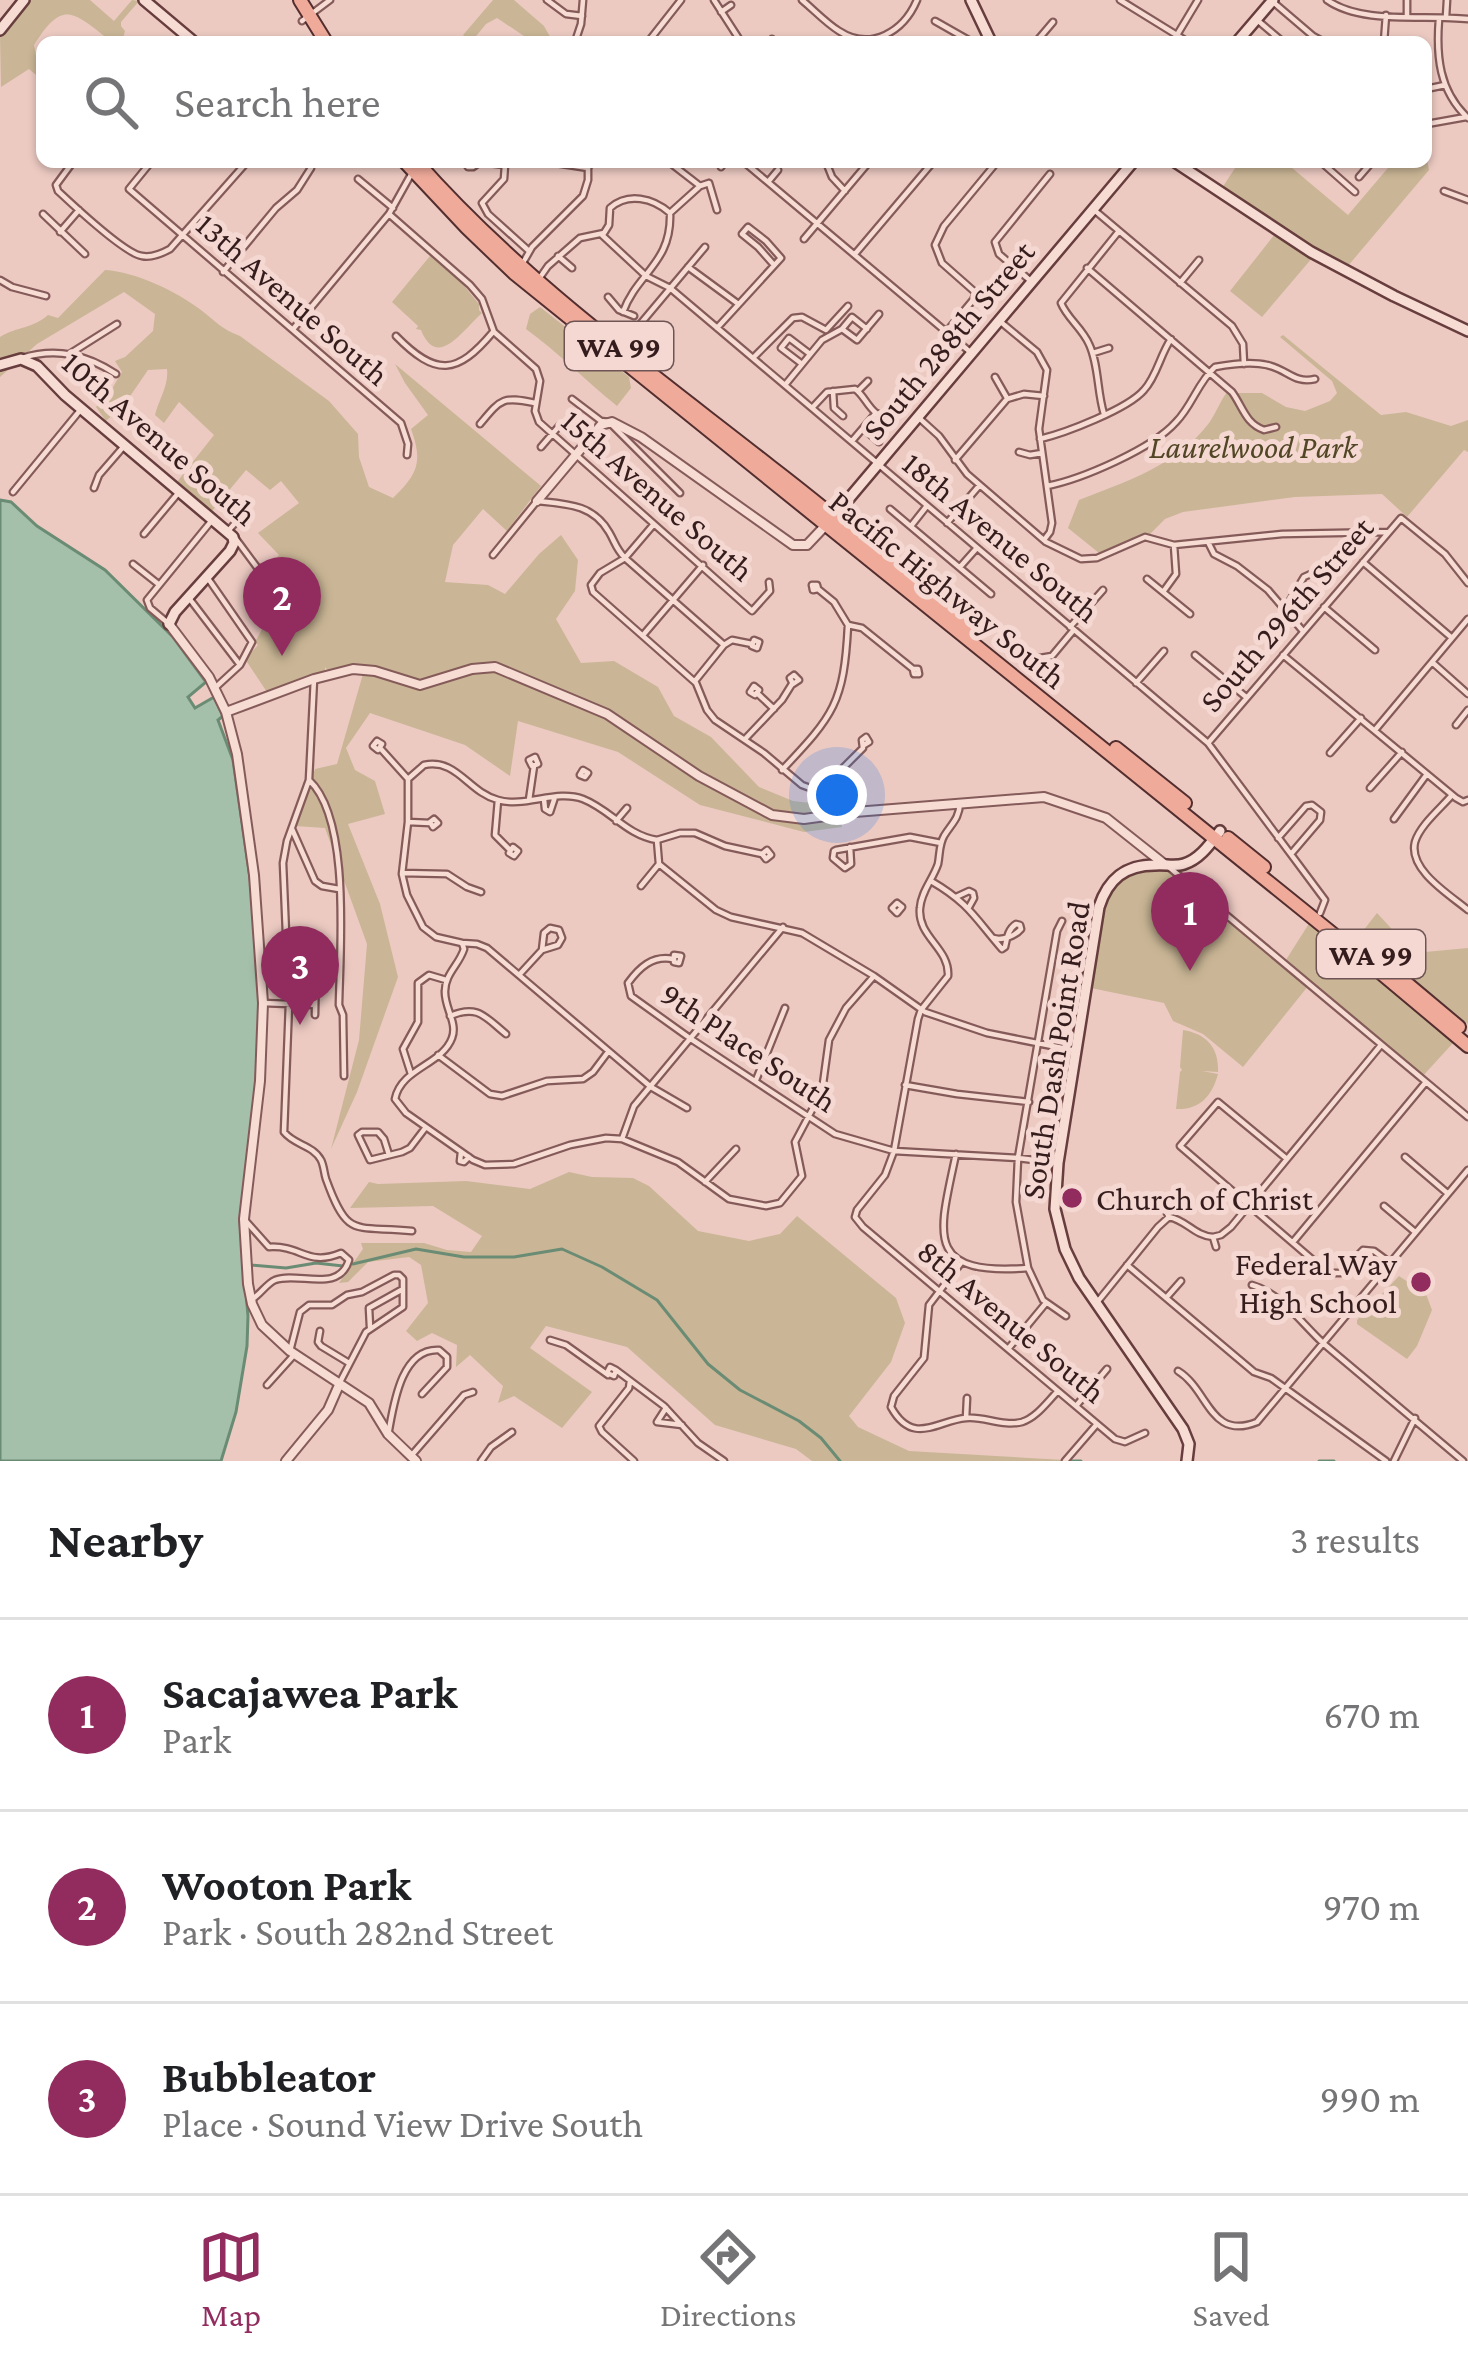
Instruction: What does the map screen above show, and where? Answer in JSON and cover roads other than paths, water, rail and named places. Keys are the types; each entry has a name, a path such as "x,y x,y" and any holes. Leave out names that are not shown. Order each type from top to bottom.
{"main road":[{"path":"0,30 24,0"},
{"path":"144,0 158,4 183,36"},
{"path":"290,0 321,36"},
{"path":"300,0 313,36"},
{"path":"971,0 989,36"},
{"path":"1242,36 1272,1"},
{"name":"Pacific Highway South","path":"417,168 514,273 1029,676 1217,835 1468,1035"},
{"name":"Pacific Highway South","path":"418,168 520,265 980,649 1029,676 1034,687 1078,717 1468,1046"},
{"name":"South 288th Street","path":"830,521 1128,168"},
{"path":"1183,168 1311,252 1468,331"},
{"path":"477,238 512,266 520,265"},
{"path":"592,335 616,350 620,347"},
{"path":"0,365 17,359"},
{"name":"10th Avenue South","path":"17,359 37,366 230,533"},
{"path":"169,624 233,547 230,533"},
{"name":"South Dash Point Road","path":"1186,1461 1189,1444 1176,1416 1070,1262 1058,1228 1055,1191 1105,892 1127,869 1176,866 1192,860 1217,835"},
{"path":"1288,897 1320,913"}],"street":[{"path":"306,19 330,0"},
{"path":"547,0 566,14 582,16"},
{"path":"576,36 583,0"},
{"path":"653,36 680,0"},
{"path":"714,0 737,36"},
{"path":"802,0 852,36"},
{"path":"883,36 896,30 916,0"},
{"path":"1120,0 1177,35 1198,0"},
{"path":"1327,0 1344,10 1367,14 1468,19"},
{"path":"1367,14 1368,0"},
{"path":"1406,16 1407,0"},
{"path":"1447,0 1437,54 1452,100 1467,118"},
{"path":"1272,1 1313,36"},
{"path":"721,12 731,5"},
{"path":"1384,36 1386,15"},
{"path":"1256,19 1270,36"},
{"path":"935,21 961,36"},
{"path":"1041,36 1053,22"},
{"path":"1432,54 1437,54"},
{"path":"1432,88 1445,85"},
{"path":"1432,123 1467,118"},
{"path":"68,168 56,187 132,253 148,256 165,253 184,236 242,168"},
{"name":"13th Avenue South","path":"147,168 129,189 401,423 407,455"},
{"path":"223,272 311,168"},
{"path":"294,329 391,211 412,168"},
{"path":"505,168 504,179 482,203 529,251"},
{"path":"520,265 580,200 590,168"},
{"path":"679,168 709,183 717,210"},
{"path":"751,168 972,353"},
{"path":"829,168 845,191"},
{"path":"804,239 864,168"},
{"path":"854,255 928,168"},
{"path":"946,332 976,293 942,263 935,248 937,237 992,168"},
{"path":"1328,168 1354,192"},
{"path":"1359,177 1366,168"},
{"path":"767,182 778,170"},
{"path":"1032,282 997,252 995,244 1051,174"},
{"name":"15th Avenue South","path":"358,179 470,284 482,299 494,332 543,377 535,403 538,420 552,434 752,611 770,591 769,582"},
{"path":"623,313 631,293 657,263 669,234 670,213 700,180"},
{"path":"1444,191 1468,200"},
{"path":"538,280 580,238 602,235 609,225 611,206 620,200 655,202 670,213"},
{"path":"1093,209 1234,328 1243,344 1244,364"},
{"path":"60,232 80,210"},
{"path":"43,214 85,254"},
{"path":"716,328 737,303 775,266 782,258 748,226 742,235 775,266"},
{"path":"1104,414 1093,353 1081,329 1060,305 1119,231"},
{"name":"18th Avenue South","path":"602,235 1208,742 1325,900 1320,913"},
{"path":"620,347 705,248"},
{"path":"558,256 572,268"},
{"path":"1180,283 1199,260"},
{"path":"688,267 737,303"},
{"path":"1087,268 1234,394 1254,425 1264,430 1276,427"},
{"path":"0,280 46,296"},
{"path":"608,297 623,313 634,316"},
{"path":"753,358 794,318 802,317 826,330 848,306"},
{"path":"842,329 857,340 879,314"},
{"path":"785,385 822,340 852,317 867,329"},
{"path":"1000,320 1043,360 1047,376 1040,439 1052,525 1044,540"},
{"path":"71,354 117,324"},
{"path":"396,336 423,361 439,365 475,353 494,332"},
{"path":"802,364 781,348 789,338 810,355"},
{"path":"1040,439 1063,433 1143,392 1172,339"},
{"path":"1093,353 1108,348"},
{"path":"17,359 42,353 71,354 116,374"},
{"path":"1046,486 1081,476 1160,437 1180,418 1209,372 1222,365 1274,367 1303,382 1315,379"},
{"path":"995,376 1007,399"},
{"path":"858,392 868,381"},
{"path":"812,408 827,392 854,389 876,413 886,417 896,406"},
{"path":"833,391 834,408 843,416"},
{"path":"955,460 1007,399 1024,394 1044,396"},
{"path":"480,424 507,398 535,403"},
{"path":"572,399 609,422 680,493"},
{"path":"13,492 82,408"},
{"path":"852,441 876,413"},
{"path":"918,418 980,485 1044,540 1072,555 1092,559 1144,537 1174,545 1282,534 1388,532"},
{"path":"493,555 575,454 609,422"},
{"name":"South 288th Street","path":"609,422 641,437 799,547 811,542 830,521"},
{"path":"541,447 560,425"},
{"path":"862,428 880,442"},
{"path":"94,488 125,445"},
{"path":"1019,452 1042,453"},
{"path":"947,523 980,485"},
{"path":"144,534 180,491"},
{"path":"537,501 587,510 603,523 625,557 724,645"},
{"path":"910,526 928,506"},
{"path":"890,509 991,594"},
{"path":"230,533 244,512"},
{"name":"South 296th Street","path":"1208,742 1401,518 1445,554 1468,584"},
{"path":"213,519 146,603 169,624 215,688 237,754 254,875 263,1003 260,1082 244,1220 250,1300 262,1324 292,1353 369,1403 388,1434 413,1459 464,1395 473,1392"},
{"path":"654,524 625,557 597,575 591,587 694,681 710,715 806,787 836,789 855,812"},
{"name":"10th Avenue South","path":"230,533 259,570"},
{"path":"1208,542 1214,554 1240,568 1286,607 1304,631"},
{"path":"1163,592 1176,574 1174,545"},
{"path":"961,567 976,548"},
{"path":"1363,562 1452,638"},
{"path":"133,564 159,585"},
{"path":"643,636 703,565"},
{"path":"1286,607 1302,579 1324,568"},
{"path":"207,578 252,644 215,688"},
{"path":"1147,579 1190,614"},
{"path":"782,770 833,710 845,669 848,625 834,602 818,589"},
{"path":"1029,676 1039,658 1053,655 1103,590"},
{"path":"189,598 239,665"},
{"path":"1324,607 1375,650"},
{"path":"1375,730 1468,619"},
{"path":"848,625 858,625 914,669"},
{"path":"694,681 724,645 732,640 752,644"},
{"path":"1136,683 1164,651"},
{"path":"1195,655 1246,698"},
{"path":"1283,655 1465,801"},
{"path":"1432,662 1468,694"},
{"path":"226,712 341,671 363,669 420,686 472,669 495,667 607,714 685,768 772,815 804,819 1035,796 1056,799 1114,822 1468,1118"},
{"path":"314,679 309,780 284,862 290,1004 284,1130 289,1139 320,1158 346,1223 412,1231"},
{"path":"745,740 792,684"},
{"path":"758,694 774,709"},
{"path":"1456,725 1468,710"},
{"path":"1330,753 1361,718"},
{"path":"836,789 839,772 865,745"},
{"path":"381,748 408,779 402,873 407,896 424,927 436,937 482,945 651,1087 687,1108"},
{"path":"1370,788 1402,752"},
{"path":"408,779 424,765 444,764 498,800 575,796 636,835 657,840 695,833 762,854"},
{"path":"529,800 534,766"},
{"path":"1394,819 1427,774"},
{"path":"309,780 323,796 340,870 344,1076"},
{"path":"1452,795 1419,834 1414,848 1427,875 1468,910"},
{"path":"544,799 550,812 555,797"},
{"path":"498,800 495,836 510,850"},
{"path":"894,1151 921,1010 949,973 945,958 923,928 920,908 940,843 957,820 960,803"},
{"path":"1278,838 1306,806 1321,812 1320,820 1291,854"},
{"path":"616,821 627,808"},
{"path":"408,822 430,823"},
{"path":"292,829 313,879 338,889"},
{"path":"850,848 910,837 940,843"},
{"path":"641,886 659,865 657,840"},
{"path":"659,865 716,910 809,936 921,1010 964,1027 1075,1050"},
{"path":"402,873 447,874 481,892"},
{"path":"931,880 969,907 993,938 1002,949 1007,937 993,938"},
{"path":"956,897 973,893 969,907"},
{"path":"902,907 920,908"},
{"path":"1062,921 1018,1158 1016,1202 1028,1268 1046,1303 1066,1316"},
{"path":"622,1139 628,1118 651,1087 783,926"},
{"path":"462,943 463,956 446,980 453,1035 438,1055 397,1090 396,1101 402,1110 489,1166 514,1164 570,1145 622,1139 674,1160 729,1199 766,1206 787,1197 802,1176 795,1142 824,1083 832,1031 874,976"},
{"path":"520,975 542,950"},
{"path":"315,1015 316,959"},
{"name":"9th Place South","path":"673,959 650,962 625,988 691,1039 835,1134 894,1151 1058,1163"},
{"path":"411,1074 403,1049 418,1022 418,983 429,974 446,980"},
{"path":"263,1003 315,1005"},
{"path":"755,1081 785,1008"},
{"path":"450,1016 473,1010 506,1034"},
{"path":"1168,1217 1200,1235 1213,1237 1231,1227 1382,1045"},
{"path":"438,1055 502,1096 547,1081 583,1079 608,1052"},
{"path":"1293,1242 1426,1082"},
{"path":"905,1084 1029,1102"},
{"path":"1287,1159 1217,1102 1180,1146 1335,1278 1364,1247 1389,1263"},
{"path":"389,1155 378,1132 358,1136 370,1160 389,1155 410,1148 425,1127"},
{"path":"705,1182 736,1149"},
{"name":"8th Avenue South","path":"894,1151 885,1175 856,1212 863,1228 1120,1442 1145,1433"},
{"path":"956,1154 942,1233 949,1251 962,1263 989,1269 1028,1268"},
{"path":"1405,1157 1448,1194"},
{"path":"1178,1370 1210,1403 1220,1424 1244,1426 1260,1419 1468,1170"},
{"path":"1162,1203 1168,1217"},
{"path":"1384,1205 1415,1232"},
{"path":"1096,1303 1168,1217"},
{"path":"248,1230 270,1248 287,1247 319,1259 341,1253 349,1263 332,1278 273,1281 250,1300"},
{"path":"1213,1237 1216,1247"},
{"path":"1130,1243 1139,1250"},
{"path":"962,1263 929,1305 924,1358 887,1408 901,1421 920,1428 966,1418 1005,1423 1029,1419 1058,1391"},
{"path":"1126,1265 1254,1372 1271,1378 1390,1461 1415,1418"},
{"path":"267,1384 292,1353 300,1312 307,1306 332,1305 397,1274 404,1279 402,1310 370,1328 328,1410 286,1461"},
{"path":"1166,1298 1181,1281"},
{"path":"1252,1285 1264,1289 1304,1322 1463,1461"},
{"path":"370,1328 369,1308 403,1289"},
{"path":"1008,1349 1046,1303"},
{"path":"320,1331 321,1346 349,1363"},
{"path":"550,1340 630,1381 666,1408 718,1460"},
{"path":"388,1434 392,1406 410,1366 422,1352 439,1350 447,1366 422,1394"},
{"path":"1076,1406 1107,1369"},
{"path":"320,1372 334,1396"},
{"path":"630,1381 599,1421 599,1428 634,1461"},
{"path":"966,1418 967,1398"},
{"path":"666,1408 657,1422 682,1425"},
{"path":"1064,1461 1096,1424"},
{"path":"481,1461 512,1432"}],"waterway":[{"path":"353,1264 416,1249 464,1257 514,1257 562,1249 657,1300 708,1364 740,1390 799,1421 840,1461"},
{"path":"251,1265 343,1266"},
{"path":"1069,1461 1081,1461"},
{"path":"1319,1461 1334,1461"}],"place":[{"name":"Wooton Park","path":"282,656"},
{"name":"Sacajawea Park","path":"1190,971"},
{"name":"Bubbleator","path":"300,1025"},
{"name":"Church of Christ","path":"1072,1198"},
{"name":"Federal Way High School","path":"1421,1282"}],"park label":[{"name":"Laurelwood Park","path":"1253,446"}]}
